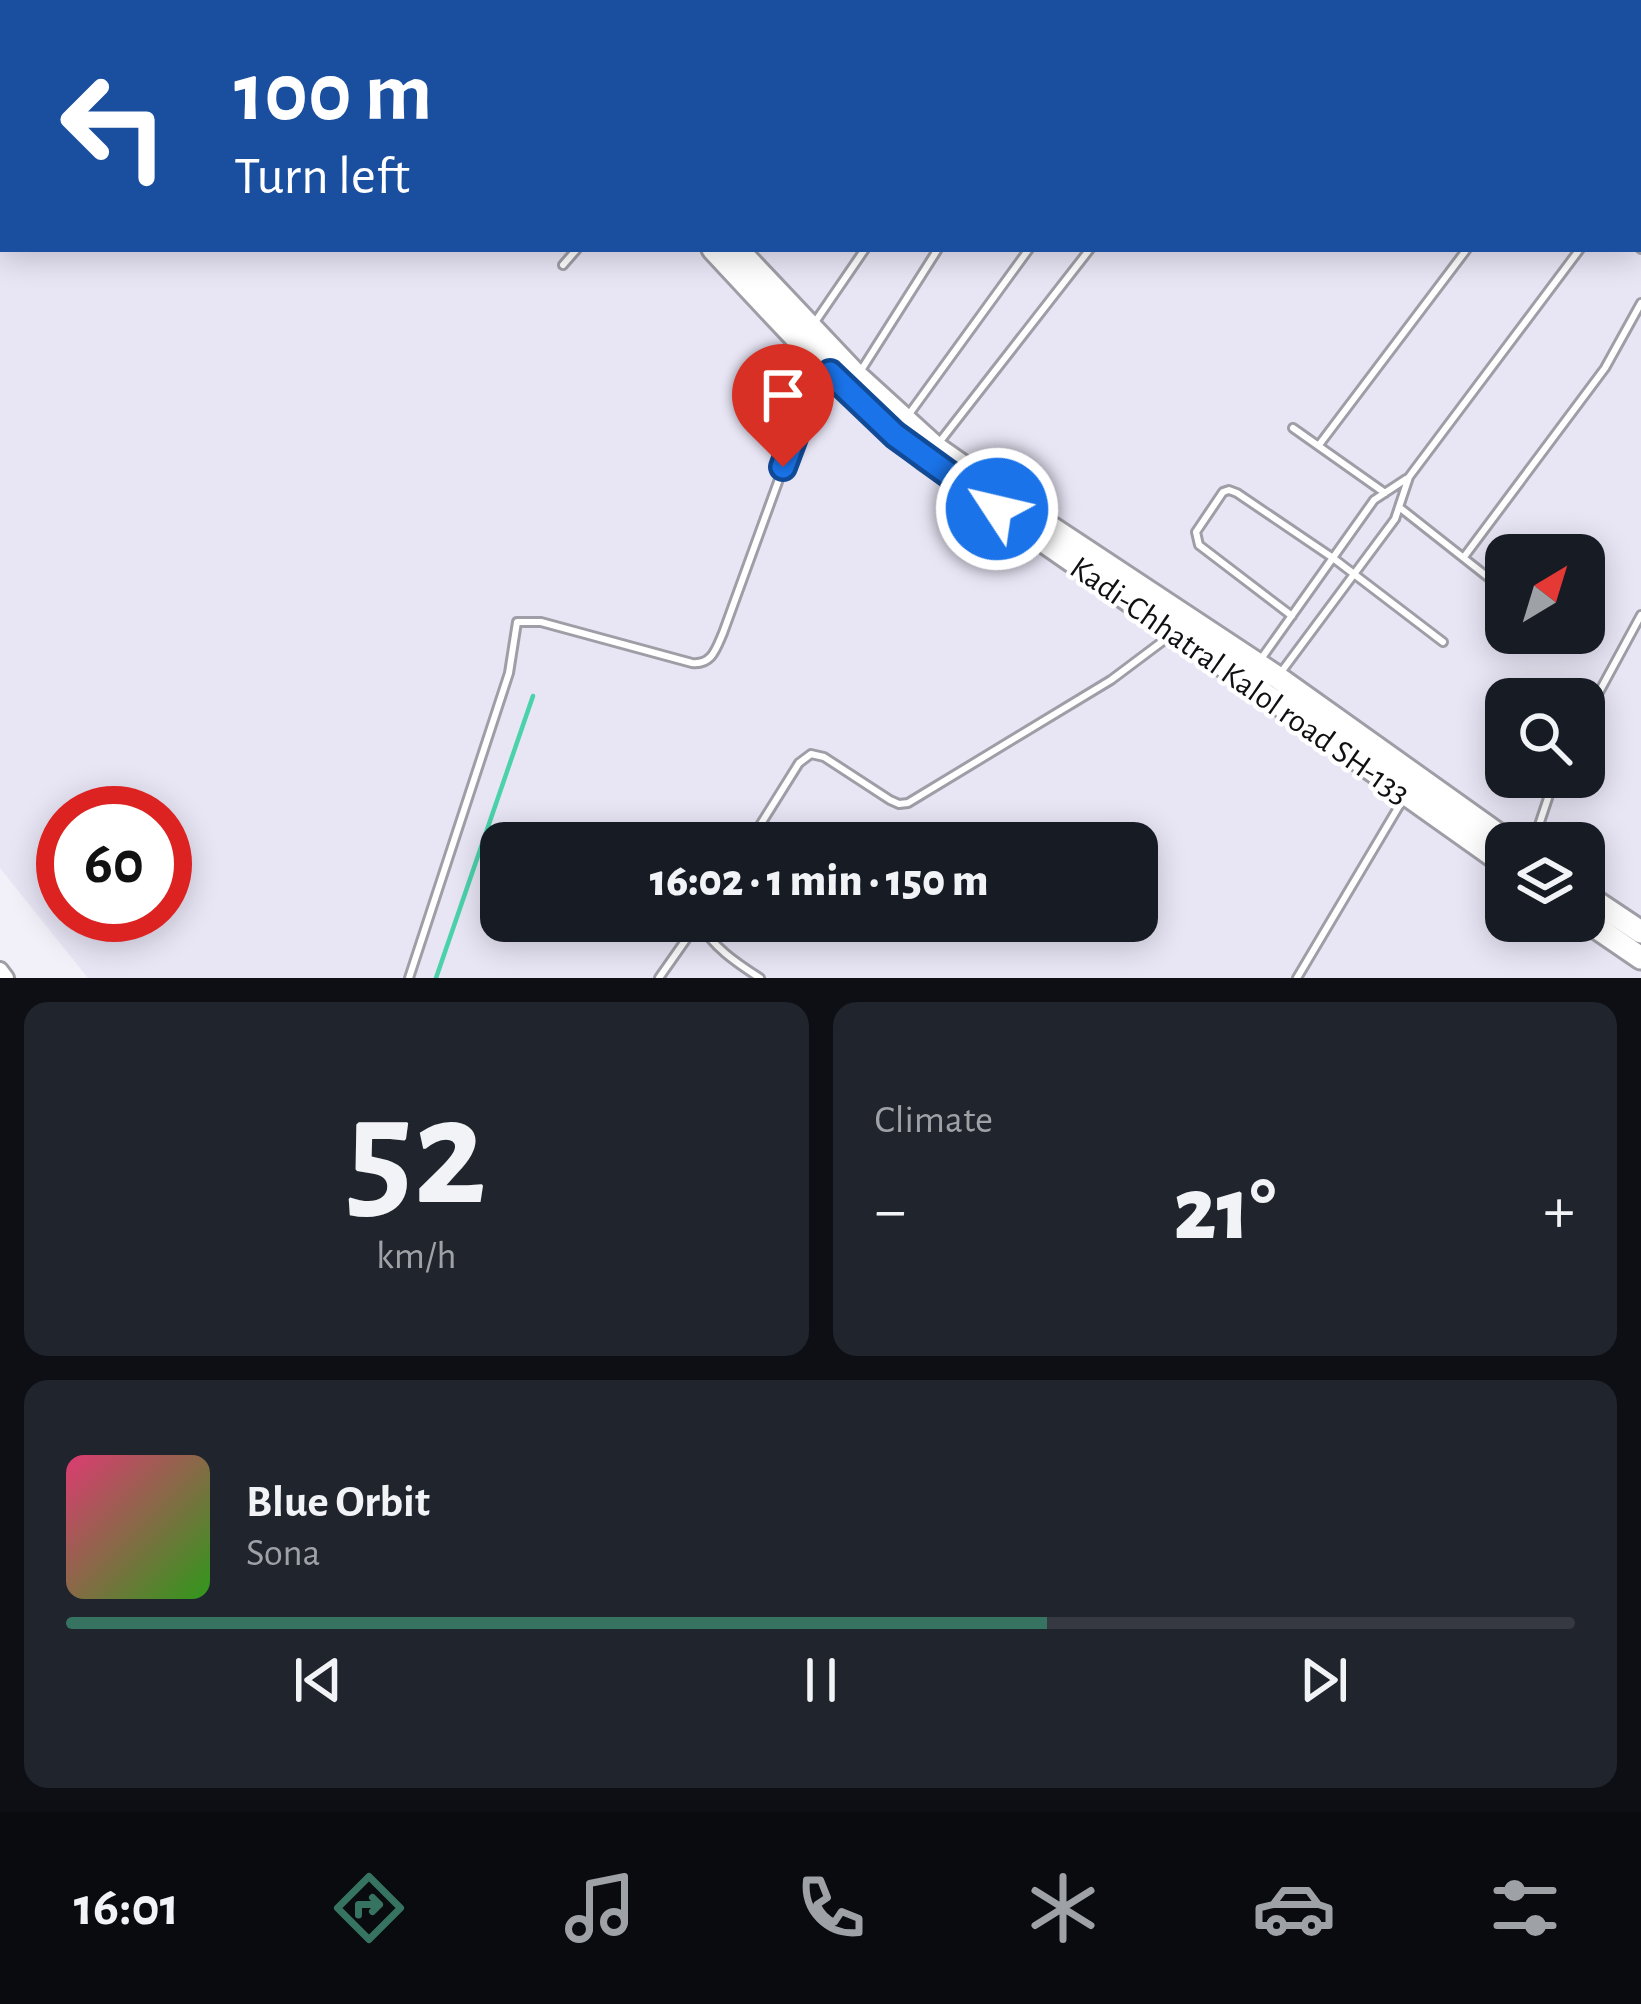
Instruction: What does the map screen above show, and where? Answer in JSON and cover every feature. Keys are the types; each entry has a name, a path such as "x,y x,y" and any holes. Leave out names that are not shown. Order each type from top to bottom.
{"main road":[{"name":"Kadi-Chhatral Kalol road SH-133","path":"715,252 926,460 1485,850"},
{"name":"Kadi-Chhatral Kalol road SH-133","path":"740,252 811,328 844,380 1031,515 1267,671 1485,825"},
{"path":"1605,908 1641,932"},
{"path":"1605,933 1641,958"}],"street":[{"path":"0,970 6,978"}],"lane":[{"path":"563,265 574,252"},
{"path":"811,328 864,252"},
{"path":"409,978 509,673 517,622 541,622 692,664 710,659 798,427 844,380 936,252"},
{"path":"904,420 1027,252"},
{"path":"935,447 1088,252"},
{"path":"1319,445 1465,252"},
{"path":"1267,671 1292,616 1374,500 1409,477 1578,252"},
{"path":"1464,556 1605,368 1641,303"},
{"path":"1293,428 1384,494"},
{"path":"1267,671 1353,575 1395,519 1409,477"},
{"path":"1292,616 1199,545 1196,532 1223,492 1237,493 1333,558 1443,642"},
{"path":"1399,508 1485,574"},
{"path":"1605,681 1641,615"},
{"path":"762,822 799,763 811,754 898,805 908,803 1111,680 1174,633"},
{"path":"1297,978 1407,793"},
{"path":"659,978 684,942"},
{"path":"712,942 760,978"}],"shaded area":[{"path":"0,252 1641,252 1641,978 88,978 59,942 192,942 192,786 36,786 36,913 0,868"}],"waterway":[{"path":"436,978 533,696"}],"route":[{"path":"783,467 798,427 830,373 895,435 997,509"}]}
